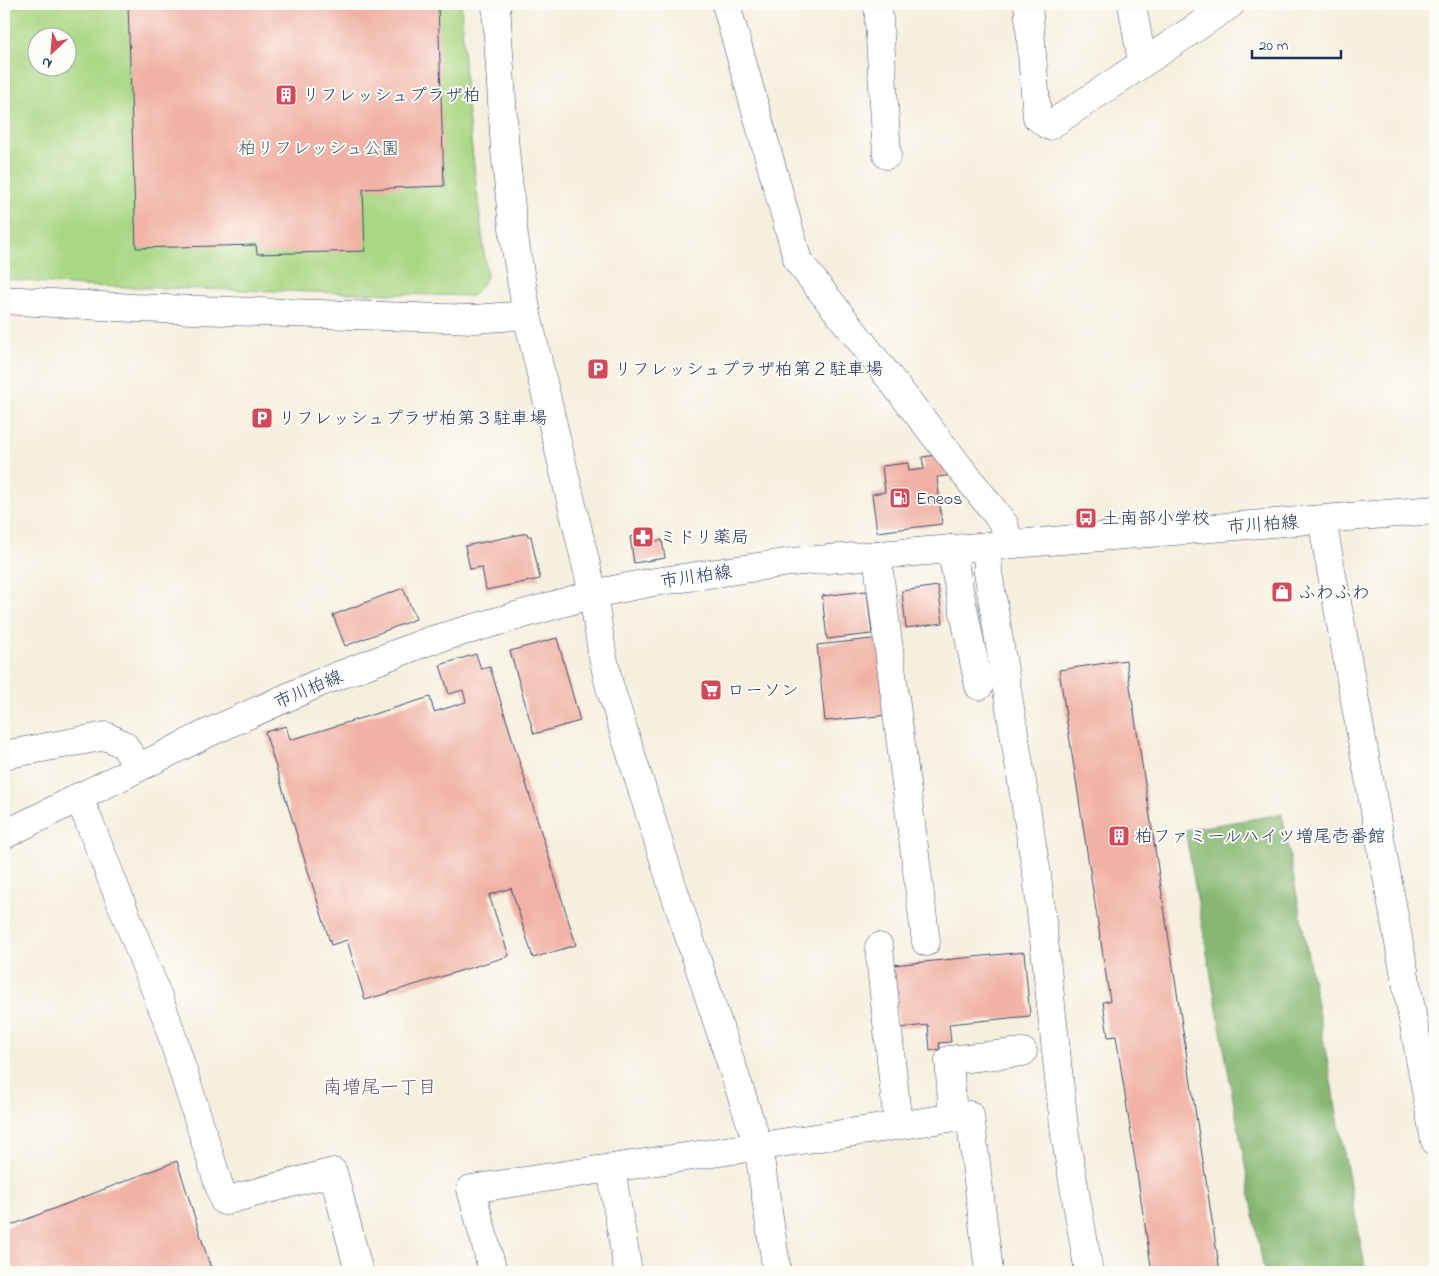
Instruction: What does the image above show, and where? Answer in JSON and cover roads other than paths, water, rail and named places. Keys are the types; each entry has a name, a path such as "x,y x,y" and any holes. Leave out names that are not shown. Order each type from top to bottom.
{"street":[{"path":"496,4 508,179 514,236 527,315 593,594 609,684 671,882 758,1145 777,1272"},
{"path":"726,4 798,261 1004,524 988,572 1037,876 1065,1135 1089,1272"},
{"path":"878,4 888,155"},
{"path":"1028,4 1037,117 1048,126 1232,4"},
{"path":"1132,4 1142,62"},
{"path":"4,300 134,308 474,319 527,315"},
{"name":"市川柏線","path":"4,835 208,733 319,683 428,641 593,594 648,583 791,562 1435,510"},
{"path":"1322,520 1377,815 1425,1025 1435,1141"},
{"path":"951,549 978,686"},
{"path":"877,555 926,942"},
{"path":"4,756 106,736 124,746 138,767"},
{"path":"78,797 166,1017 224,1201 333,1172 359,1272"},
{"path":"879,947 898,1125"},
{"path":"953,1118 950,1060 1023,1052"},
{"path":"493,1272 471,1189 970,1114 989,1272"},
{"path":"611,1168 628,1272"}],"place":[{"name":"リフレッシュプラザ柏","path":"286,95"},
{"name":"リフレッシュプラザ柏第２駐車場","path":"598,369"},
{"name":"リフレッシュプラザ柏第３駐車場","path":"262,418"},
{"name":"Eneos","path":"900,498"},
{"name":"土南部小学校","path":"1086,518"},
{"name":"ミドリ薬局","path":"643,537"},
{"name":"ふわふわ","path":"1282,592"},
{"name":"ローソン","path":"711,690"},
{"name":"柏ファミールハイツ増尾壱番館","path":"1119,836"}],"district":[{"name":"南増尾一丁目","path":"380,1086"}],"park label":[{"name":"柏リフレッシュ公園","path":"319,148"}]}
